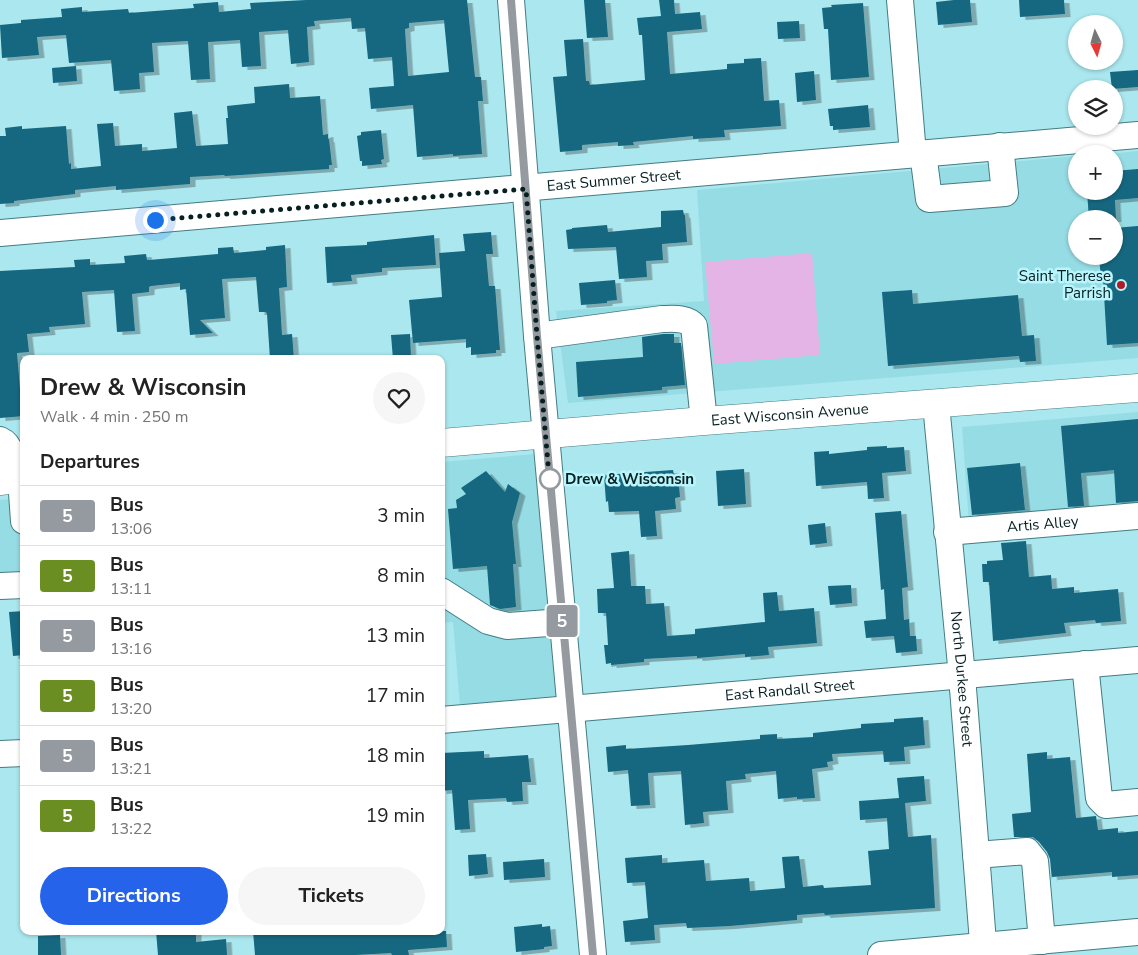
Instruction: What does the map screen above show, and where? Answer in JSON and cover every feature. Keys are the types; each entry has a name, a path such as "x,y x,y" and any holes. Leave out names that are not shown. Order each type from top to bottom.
{"main road":[{"name":"East Wisconsin Avenue","path":"445,443 1138,388"}],"street":[{"path":"511,0 537,336 593,955"},
{"path":"900,0 918,153 929,198 1005,193 1000,146"},
{"name":"East Summer Street","path":"0,233 1138,135"},
{"path":"537,336 662,319 680,319 690,322 694,326 704,421"},
{"name":"North Durkee Street","path":"936,404 962,676 984,951"},
{"path":"10,441 14,479 20,504"},
{"name":"Artis Alley","path":"947,532 1138,516"},
{"path":"0,586 20,585"},
{"path":"445,594 488,621 507,626 562,622"},
{"name":"East Randall Street","path":"445,720 1138,660"},
{"path":"1084,664 1099,798 1106,805 1138,802"},
{"path":"0,754 20,753"},
{"path":"976,855 1027,851 1035,861 1042,941"},
{"path":"881,955 984,951 1042,941 1138,932"}],"shaded area":[{"path":"1138,151 1138,358 568,403 556,311 704,301 697,190 1068,157 1068,200 1123,200 1123,152"},
{"path":"812,253 820,355 714,364 705,262"},
{"path":"1138,412 1138,510 969,523 962,427"},
{"path":"536,454 556,696 460,705 453,622 445,623 445,462"},
{"path":"20,498 20,596 0,598 0,500"}],"building":[{"path":"306,0 467,0 475,77 481,77 483,101 478,101 482,154 417,157 413,105 371,109 369,88 394,86 392,57 368,59 365,28 352,29 351,18 314,21 315,26 307,27 309,62 291,64 288,30 259,32 261,66 242,67 240,40 208,42 210,79 191,80 188,41 152,43 154,72 139,73 140,89 114,91 111,60 69,63 66,35 37,37 39,55 2,58 0,25 21,23 21,20 62,17 61,9 82,7 82,12 128,9 129,13 194,8 193,4 218,2 219,12 251,9 250,3","holes":["444,20 449,72 408,76 405,29 409,28 409,23"]},
{"path":"584,0 605,0 608,37 587,38"},
{"path":"659,0 674,0 675,14 700,12 702,29 667,32 670,74 727,69 727,64 744,63 744,59 761,58 764,101 779,100 781,126 724,130 725,137 693,139 693,136 633,142 634,145 618,146 618,142 582,145 582,150 560,152 553,77 567,76 564,40 583,39 586,81 589,81 590,85 645,80 642,35 639,35 637,18 661,16"},
{"path":"970,0 972,22 938,25 936,2"},
{"path":"1019,0 1064,0 1065,14 1020,17"},
{"path":"863,3 869,77 831,80 828,29 824,29 822,8 832,7 831,5"},
{"path":"799,21 800,38 778,39 777,22"},
{"path":"76,66 77,81 53,83 52,68"},
{"path":"1138,70 1138,87 1123,88 1123,80 1111,80 1110,72"},
{"path":"814,71 816,100 797,102 795,73"},
{"path":"289,84 290,98 320,96 323,135 328,134 329,139 332,165 329,165 329,169 190,177 190,184 116,190 116,186 75,190 75,194 0,204 0,136 6,136 5,128 22,126 22,129 66,126 71,169 101,166 97,124 113,123 115,146 142,144 142,151 177,148 174,113 192,111 196,146 228,144 227,106 255,103 254,87"},
{"path":"868,105 870,127 833,130 833,126 830,126 828,109"},
{"path":"381,130 384,159 381,160 382,164 362,166 357,136 361,135 361,132"},
{"path":"1138,169 1138,198 1123,199 1123,170"},
{"path":"1088,200 1115,200 1116,210 1088,210"},
{"path":"683,210 687,242 662,244 663,260 646,261 647,277 619,279 616,247 568,249 566,230 607,225 608,232 661,227 661,211"},
{"name":"Saint Therese Parrish","path":"1138,226 1138,343 1107,345 1103,278 1101,279 1100,265 1123,265 1123,227"},
{"path":"491,232 493,254 486,254 489,286 495,286 500,350 496,350 496,353 471,355 471,347 466,348 466,339 413,343 409,300 442,297 439,253 465,251 463,234"},
{"path":"434,235 436,265 382,268 382,272 351,275 352,281 327,283 325,247 367,245 367,242"},
{"path":"285,245 287,287 279,288 282,335 292,334 294,355 270,355 267,314 266,312 259,312 256,277 222,279 225,318 200,320 213,333 190,335 186,289 180,290 180,283 151,286 149,287 149,292 132,294 135,331 117,332 114,290 82,292 85,324 49,327 50,332 27,334 29,352 17,353 20,416 0,418 0,271 75,267 74,260 90,259 90,265 125,263 124,256 146,254 147,260 149,260 218,254 218,248 233,247 234,253 266,250 266,247"},
{"path":"615,280 617,300 607,301 607,303 581,305 579,283"},
{"path":"912,290 913,304 1018,295 1022,336 1034,335 1036,361 1020,362 1019,356 888,366 882,292"},
{"path":"410,334 411,355 393,355 391,335"},
{"path":"674,334 674,343 681,343 685,385 662,387 662,390 578,397 576,362 643,357 642,337"},
{"path":"1138,419 1138,501 1116,503 1114,470 1081,473 1084,506 1068,507 1061,426"},
{"path":"887,446 887,448 904,447 906,471 882,473 884,498 868,499 867,482 816,486 814,452 829,451 829,454 867,450 867,447"},
{"path":"1020,463 1025,510 972,515 967,468"},
{"path":"744,469 746,504 718,506 716,471"},
{"path":"673,470 674,475 678,475 680,497 675,498 676,509 655,511 657,536 641,537 639,511 609,512 608,501 606,502 604,475"},
{"path":"486,471 505,492 508,484 520,493 512,522 516,564 513,564 516,607 500,609 490,605 487,566 453,569 448,509 457,508 456,500 466,494 461,488"},
{"path":"901,511 908,587 902,588 904,620 909,619 910,636 916,636 917,651 896,653 894,636 866,638 864,621 886,619 884,589 881,590 875,513"},
{"path":"825,523 827,543 810,545 808,525"},
{"path":"1026,541 1029,577 1051,575 1052,589 1074,587 1074,593 1118,589 1121,621 1096,623 1095,620 1064,623 1066,633 993,641 989,582 983,582 982,564 987,564 987,561 1003,560 1001,543"},
{"path":"629,551 631,586 645,586 646,604 664,603 667,636 695,634 695,629 765,622 763,593 777,592 779,611 814,608 817,643 768,647 769,655 745,657 745,654 697,658 697,656 644,659 644,662 606,664 604,645 608,645 606,613 598,613 597,589 614,588 611,553"},
{"path":"851,585 852,603 830,605 828,586"},
{"path":"20,611 20,655 13,656 9,612"},
{"path":"923,717 925,745 904,747 905,761 884,762 883,751 832,754 833,761 827,762 828,767 812,769 815,798 778,799 776,771 745,774 746,779 726,781 728,810 703,812 704,823 685,825 681,771 648,773 650,805 631,806 628,770 608,772 606,747 626,745 626,749 688,745 760,739 760,735 777,734 777,739 813,737 813,733 861,728 861,724 894,722 894,719"},
{"path":"484,751 484,758 528,755 531,782 522,782 523,801 507,802 506,798 468,800 470,829 455,830 452,790 445,791 445,753"},
{"path":"1047,752 1047,759 1070,757 1076,818 1096,816 1098,830 1118,828 1118,833 1138,831 1138,875 1112,877 1112,872 1052,877 1052,880 1050,859 1039,842 1033,837 1014,837 1012,814 1031,812 1027,754"},
{"path":"924,776 926,801 905,803 908,837 931,835 935,908 797,915 797,920 730,926 687,928 686,923 654,925 655,940 625,942 623,921 648,918 645,882 627,883 625,858 662,855 662,863 704,860 706,881 749,878 750,891 785,888 782,857 799,856 803,887 823,885 824,888 871,885 868,851 889,849 887,818 860,820 859,801 899,798 897,778"},
{"path":"486,854 488,874 469,876 468,855"},
{"path":"544,859 545,877 504,880 503,862"},
{"path":"542,924 542,927 550,926 552,946 544,947 544,949 516,952 514,927"},
{"path":"446,931 447,947 408,950 409,955 392,955 391,953 255,955 253,935 445,935"},
{"path":"60,935 61,955 38,955 38,936"},
{"path":"156,935 196,935 196,942 226,939 227,955 158,955"}],"bus line":[{"name":"5","path":"511,0 537,336 593,955"}],"place":[{"name":"Saint Therese Parrish","path":"1121,285"},
{"name":"Drew & Wisconsin","path":"550,479"}],"route":[{"path":"155,220 526,189 550,487 550,479"}]}
